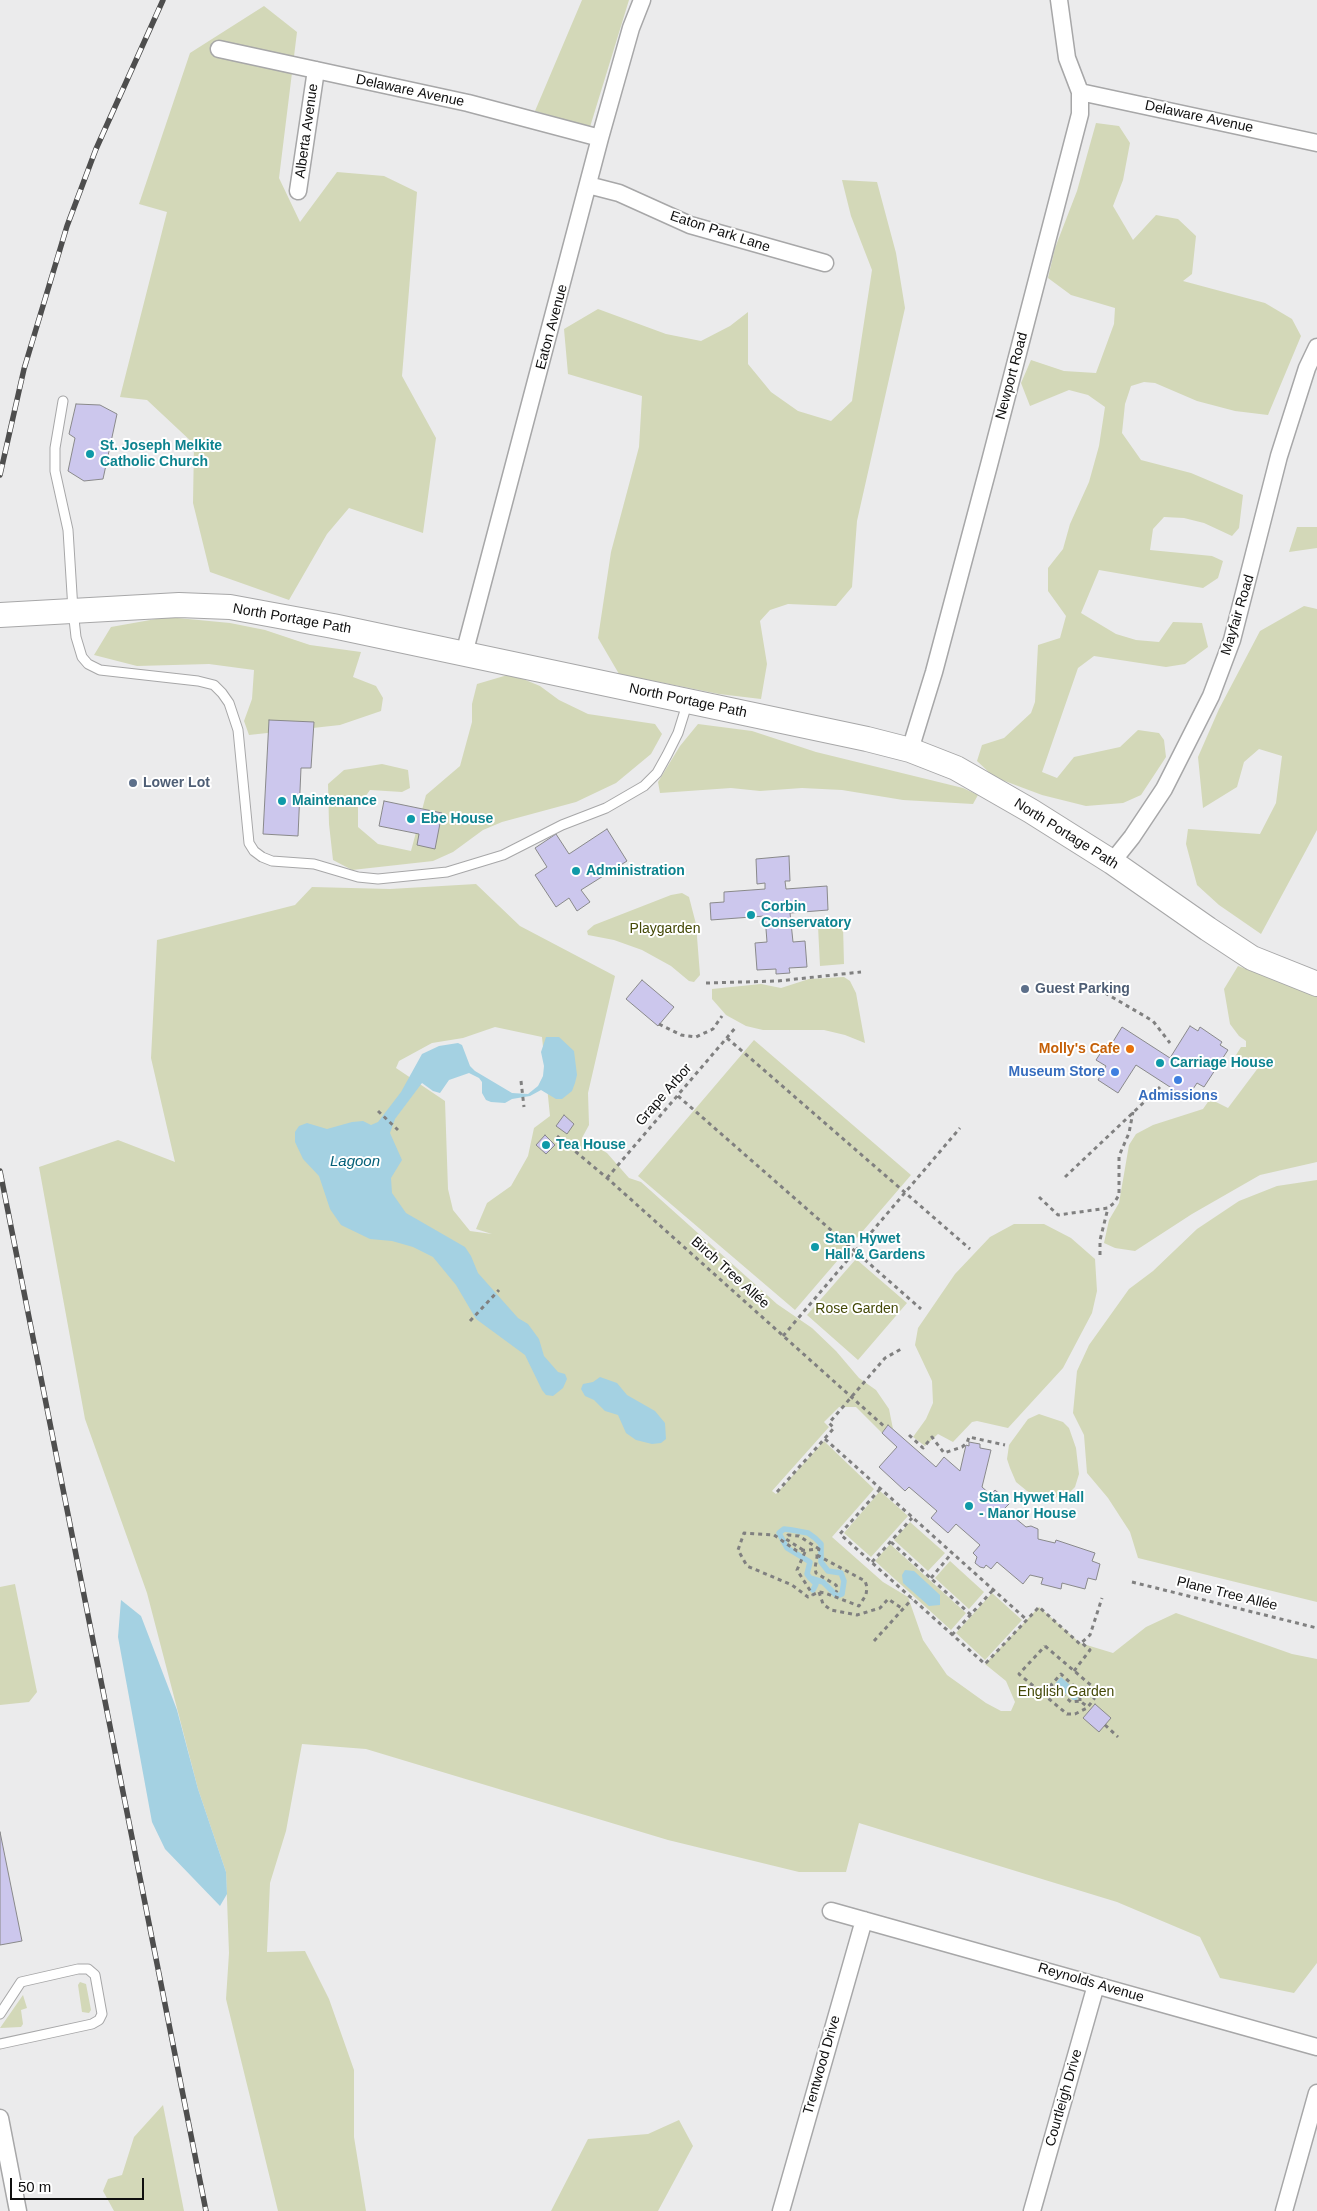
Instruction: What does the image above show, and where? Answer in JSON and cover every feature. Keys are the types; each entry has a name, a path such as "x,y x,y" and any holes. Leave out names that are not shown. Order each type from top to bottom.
{"main road":[{"name":"North Portage Path","path":"0,615 179,605 230,607 324,624 910,750 956,768 990,786 1112,862 1252,958 1317,984"}],"street":[{"name":"Eaton Avenue","path":"464,654 600,138 630,28 642,0"},
{"name":"Newport Road","path":"910,750 934,672 1080,114 1080,92 1067,58 1058,0"},
{"name":"Delaware Avenue","path":"219,49 468,103 600,138"},
{"name":"Alberta Avenue","path":"298,192 316,70"},
{"name":"Delaware Avenue","path":"1080,92 1317,143"},
{"name":"Eaton Park Lane","path":"588,185 619,193 690,225 825,264"},
{"name":"Mayfair Road","path":"1112,862 1132,837 1164,788 1211,696 1232,640 1253,565 1279,456 1307,368 1317,348"},
{"name":"Reynolds Avenue","path":"831,1911 1317,2047"},
{"name":"Trentwood Drive","path":"782,2211 864,1920"},
{"name":"Courtleigh Drive","path":"1032,2211 1096,1985"},
{"path":"1284,2211 1317,2093"},
{"path":"0,2118 18,2211"}],"lane":[{"path":"63,401 55,448 56,471 68,530 73,610 76,636 82,657 88,664 100,670 198,681 214,685 222,692 229,704 238,730 244,772 249,843 254,851 272,861 314,864 358,877 378,879 413,877 447,872 503,854 562,825 606,808 644,786 657,773 678,733 688,701"},
{"path":"0,2014 21,1982 78,1969 88,1969 95,1975 102,2014 98,2020 92,2024 0,2044"}],"path":[{"path":"706,983 778,981 860,972"},
{"path":"1105,993 1153,1021 1170,1043"},
{"path":"660,1024 681,1036 696,1037 713,1028 722,1016"},
{"name":"Grape Arbor","path":"607,1178 736,1027"},
{"path":"727,1038 970,1249"},
{"path":"521,1081 524,1108"},
{"path":"1065,1178 1160,1087"},
{"path":"678,1096 921,1308"},
{"path":"378,1111 398,1130"},
{"path":"1100,1255 1100,1240 1108,1208 1118,1196 1118,1161 1129,1133 1133,1112"},
{"path":"783,1336 960,1128"},
{"name":"Birch Tree Allée","path":"557,1136 607,1178 886,1428"},
{"path":"1039,1197 1058,1215 1108,1208"},
{"path":"470,1321 499,1290"},
{"path":"776,1492 834,1428 828,1423 852,1398 885,1358 903,1348"},
{"path":"909,1436 923,1448 932,1437 944,1453 962,1447 967,1443 969,1437 1005,1445"},
{"path":"825,1439 1027,1620"},
{"path":"880,1489 840,1534 985,1664 1039,1607 1080,1644 1090,1635 1102,1598"},
{"path":"872,1562 912,1518"},
{"path":"819,1549 805,1553 796,1551 774,1535 744,1533 738,1550 747,1566 792,1585 808,1597 819,1592 859,1606 866,1595 867,1587 864,1581 820,1556"},
{"path":"805,1553 786,1539 788,1535 799,1536 819,1549 820,1556 816,1573 836,1585 838,1589 836,1592"},
{"path":"891,1542 970,1614"},
{"path":"805,1553 797,1570 813,1594"},
{"path":"931,1578 952,1553"},
{"name":"Plane Tree Allée","path":"1132,1582 1317,1628"},
{"path":"952,1635 993,1590"},
{"path":"819,1592 823,1604 831,1610 857,1615 880,1608 888,1599 903,1609"},
{"path":"874,1641 912,1599"},
{"path":"1074,1672 1090,1650 1082,1642"},
{"path":"1044,1646 1074,1672 1093,1687 1094,1699 1088,1707 1075,1714 1067,1714 1019,1674 1044,1646"},
{"path":"1080,1701 1080,1692 1061,1674 1051,1685 1072,1702 1080,1701 1088,1707"},
{"path":"1105,1725 1118,1737"}],"green space":[{"path":"582,0 629,0 590,127 535,111"},
{"path":"264,6 297,32 279,178 300,222 337,172 384,176 417,192 402,376 436,438 423,533 349,508 327,534 289,600 210,572 193,503 194,444 147,400 120,397 167,212 139,204 190,53"},
{"path":"1096,123 1119,126 1130,143 1123,180 1113,206 1133,240 1156,215 1178,219 1196,236 1192,274 1183,281 1265,303 1292,319 1301,336 1268,415 1235,411 1197,401 1155,383 1144,382 1131,386 1125,404 1122,433 1141,460 1191,473 1243,495 1239,528 1232,536 1204,523 1184,518 1164,517 1153,529 1150,550 1212,556 1223,561 1218,578 1203,588 1099,570 1081,613 1116,634 1136,640 1159,642 1173,622 1202,623 1208,647 1185,664 1166,667 1094,656 1078,668 1042,772 1057,778 1074,757 1120,747 1138,730 1159,733 1164,740 1166,757 1141,795 1123,803 1086,806 1042,795 994,777 977,761 982,745 1004,738 1031,713 1035,702 1038,645 1060,638 1066,616 1048,591 1048,568 1063,549 1070,524 1089,482 1099,446 1105,407 1088,395 1069,390 1030,406 1021,383 1031,360 1064,371 1096,373 1114,324 1115,308 1071,295 1048,278 1055,248 1077,191"},
{"path":"842,180 877,182 896,253 905,308 857,521 852,587 836,606 788,604 770,610 760,621 767,664 761,699 719,694 619,674 598,638 611,552 639,447 642,396 568,374 564,329 598,309 666,334 701,341 730,326 748,312 748,364 771,392 798,411 831,421 852,401 872,270 851,216"},
{"path":"1297,527 1317,527 1317,548 1289,552"},
{"path":"1304,606 1317,609 1317,830 1261,934 1219,905 1197,885 1186,844 1188,829 1260,834 1276,803 1282,756 1259,749 1244,762 1237,787 1203,808 1198,757 1219,709 1260,631"},
{"path":"167,617 230,623 265,630 310,645 361,652 353,677 376,686 383,698 381,711 340,725 249,735 244,721 252,699 254,670 209,664 137,666 94,655 111,627"},
{"path":"511,674 540,686 559,700 588,714 655,724 662,734 651,754 616,783 576,802 502,822 483,830 453,852 433,861 352,870 333,860 329,824 328,784 344,770 382,764 408,770 410,788 402,792 370,790 358,807 358,827 378,844 411,851 426,795 460,766 472,722 472,704 477,684"},
{"path":"698,724 752,731 816,752 963,788 978,795 973,804 903,800 842,790 802,788 760,791 731,788 660,793 658,782 680,746"},
{"name":"English Garden","path":"476,884 520,926 615,976 588,1093 589,1125 582,1138 607,1153 629,1178 641,1182 777,1304 812,1328 836,1351 859,1378 876,1390 889,1409 893,1429 888,1425 882,1433 856,1407 839,1407 824,1422 829,1427 772,1491 776,1494 824,1441 874,1489 832,1537 883,1582 908,1597 923,1640 947,1675 986,1703 1001,1711 1011,1711 1015,1702 1006,1681 985,1664 1039,1607 1080,1643 1113,1653 1146,1627 1176,1613 1292,1654 1317,1659 1317,1963 1294,1993 1220,1978 1200,1937 1117,1902 859,1823 846,1872 799,1872 668,1840 366,1749 302,1744 286,1831 270,1883 267,1952 305,1951 329,1999 354,2070 354,2137 366,2211 278,2211 226,1999 229,1953 226,1872 198,1789 147,1593 85,1419 39,1167 118,1140 175,1162 151,1058 157,940 295,905 312,887 390,889","holes":["495,1027 542,1037 550,1116 534,1128 528,1156 511,1186 487,1203 476,1229 492,1234 470,1231 453,1210 448,1189 445,1101 396,1068 399,1061 432,1043 463,1038"]},
{"name":"Playgarden","path":"682,893 689,897 696,924 700,975 694,982 689,981 671,966 642,950 614,940 588,935 587,931 594,925 671,895"},
{"path":"843,925 844,964 820,966 818,926"},
{"path":"1238,966 1317,995 1317,1162 1260,1175 1192,1214 1135,1251 1115,1248 1104,1243 1109,1220 1119,1203 1129,1145 1136,1134 1153,1125 1203,1109 1210,1099 1228,1108 1258,1068 1236,1055 1241,1047 1246,1047 1246,1041 1239,1036 1230,1024 1224,989"},
{"path":"844,977 850,981 856,993 865,1043 845,1035 824,1030 763,1030 746,1026 726,1015 712,999 712,989 761,984 781,988 809,979"},
{"path":"754,1040 911,1175 795,1310 638,1176"},
{"path":"1317,1180 1317,1602 1138,1558 1130,1532 1108,1498 1087,1473 1084,1435 1073,1413 1077,1371 1089,1345 1129,1289 1153,1271 1197,1229 1239,1201 1277,1186"},
{"path":"1014,1224 1044,1224 1071,1238 1095,1259 1097,1291 1092,1313 1063,1368 1008,1428 977,1421 972,1422 953,1442 938,1434 925,1446 913,1437 926,1419 933,1403 932,1381 915,1345 918,1328 955,1274 990,1237"},
{"name":"Rose Garden","path":"856,1259 907,1303 858,1360 807,1315"},
{"path":"1039,1414 1063,1422 1069,1428 1076,1448 1079,1474 1075,1487 1065,1497 1041,1498 1027,1491 1016,1482 1007,1459 1009,1445 1028,1419"},
{"path":"880,1491 908,1516 871,1557 844,1533"},
{"path":"910,1522 945,1553 928,1571 894,1540"},
{"path":"890,1544 966,1613 951,1630 875,1561"},
{"path":"950,1561 984,1592 969,1609 935,1578"},
{"path":"15,1584 37,1692 29,1702 0,1705 0,1587"},
{"path":"992,1593 1022,1620 985,1660 956,1633"},
{"path":"80,1982 86,1984 91,2010 89,2013 82,2012 78,1985"},
{"path":"23,1995 27,2008 21,2010 23,2024 21,2027 0,2028"},
{"path":"163,2105 184,2211 114,2211 103,2191 108,2179 122,2175 134,2137"},
{"path":"679,2120 693,2146 658,2211 551,2211 588,2139 648,2134"}],"water":[{"name":"Lagoon","path":"546,1037 559,1037 574,1051 577,1075 575,1083 572,1091 562,1099 556,1099 541,1090 530,1096 512,1099 505,1103 491,1102 486,1100 482,1093 482,1082 479,1078 469,1073 449,1080 440,1093 433,1091 422,1083 395,1119 390,1133 402,1160 391,1178 392,1193 406,1213 465,1247 478,1273 518,1318 528,1324 539,1339 544,1356 558,1372 565,1374 567,1379 563,1388 553,1396 546,1395 542,1390 525,1355 476,1319 456,1285 433,1257 413,1247 392,1241 370,1239 341,1225 330,1209 319,1176 303,1159 295,1142 295,1132 299,1126 307,1123 327,1129 352,1122 363,1121 371,1125 378,1122 401,1092 422,1054 439,1046 458,1043 462,1045 470,1066 475,1071 512,1093 528,1094 538,1086 543,1076 544,1066 541,1052"},
{"path":"600,1377 617,1383 627,1395 655,1411 665,1423 666,1439 661,1443 652,1444 636,1440 626,1433 618,1415 605,1411 594,1400 585,1396 581,1389 583,1384 593,1382"},
{"path":"905,1570 914,1571 940,1595 940,1605 929,1606 903,1583 902,1575"},
{"path":"121,1600 141,1616 177,1710 198,1789 226,1872 227,1894 220,1906 165,1849 152,1822 118,1637"},
{"path":"1061,1677 1079,1693 1077,1700 1073,1700 1055,1684"}],"building":[{"name":"St. Joseph Melkite Catholic Church","path":"76,404 100,405 117,414 103,479 84,481 68,471 75,438 69,434"},
{"name":"Maintenance","path":"269,720 314,722 311,768 301,768 298,836 263,834"},
{"name":"Ebe House","path":"384,801 442,813 435,849 417,845 419,834 379,826"},
{"name":"Administration","path":"607,829 627,861 581,890 590,902 577,911 569,898 556,907 535,875 547,867 535,848 556,834 569,854"},
{"name":"Corbin Conservatory","path":"789,856 790,881 785,881 786,889 827,886 828,910 790,913 793,942 805,941 807,967 789,968 790,973 776,974 776,969 757,970 755,943 767,942 765,916 711,920 710,903 724,902 724,892 765,889 765,883 757,884 756,859"},
{"path":"642,980 674,1007 658,1026 626,999"},
{"name":"Carriage House","path":"1190,1026 1198,1031 1200,1027 1222,1042 1220,1045 1228,1050 1204,1087 1197,1083 1187,1098 1136,1065 1118,1093 1098,1080 1106,1066 1096,1060 1107,1043 1111,1045 1122,1027 1170,1058"},
{"name":"Tea House","path":"564,1115 574,1124 567,1134 556,1126"},
{"name":"Tea House","path":"545,1135 555,1145 546,1154 536,1145"},
{"name":"Stan Hywet Hall - Manor House","path":"888,1425 936,1467 944,1457 960,1471 966,1445 969,1446 969,1442 980,1444 980,1448 991,1450 982,1487 991,1495 995,1490 1010,1503 1004,1509 1026,1527 1031,1526 1038,1529 1038,1539 1055,1543 1056,1540 1095,1553 1092,1561 1100,1564 1096,1580 1088,1578 1085,1589 1062,1583 1061,1589 1041,1584 1043,1578 1030,1575 1023,1584 997,1562 991,1569 986,1565 984,1568 980,1567 975,1563 977,1557 973,1553 980,1545 956,1524 948,1533 931,1518 937,1511 909,1487 905,1491 879,1467 897,1447 882,1433"},
{"path":"1095,1704 1111,1718 1099,1732 1083,1718"},
{"path":"0,1832 22,1941 0,1945"}],"waterway":[{"path":"810,1578 823,1582 837,1596 842,1594 844,1581 841,1573 828,1571 821,1562 821,1544 808,1533 784,1529 779,1533 787,1548 810,1562 807,1574 810,1578 816,1584 813,1590"}],"railway":[{"path":"0,475 24,369 67,226 96,149 163,0"},
{"path":"0,1171 206,2211"}],"place":[{"name":"St. Joseph Melkite Catholic Church","path":"90,454"},
{"name":"Lower Lot","path":"133,783"},
{"name":"Maintenance","path":"282,801"},
{"name":"Ebe House","path":"411,819"},
{"name":"Administration","path":"576,871"},
{"name":"Corbin Conservatory","path":"751,915"},
{"name":"Guest Parking","path":"1025,989"},
{"name":"Molly's Cafe","path":"1130,1049"},
{"name":"Carriage House","path":"1160,1063"},
{"name":"Museum Store","path":"1115,1072"},
{"name":"Admissions","path":"1178,1080"},
{"name":"Tea House","path":"546,1145"},
{"name":"Stan Hywet Hall & Gardens","path":"815,1247"},
{"name":"Stan Hywet Hall - Manor House","path":"969,1506"}]}
